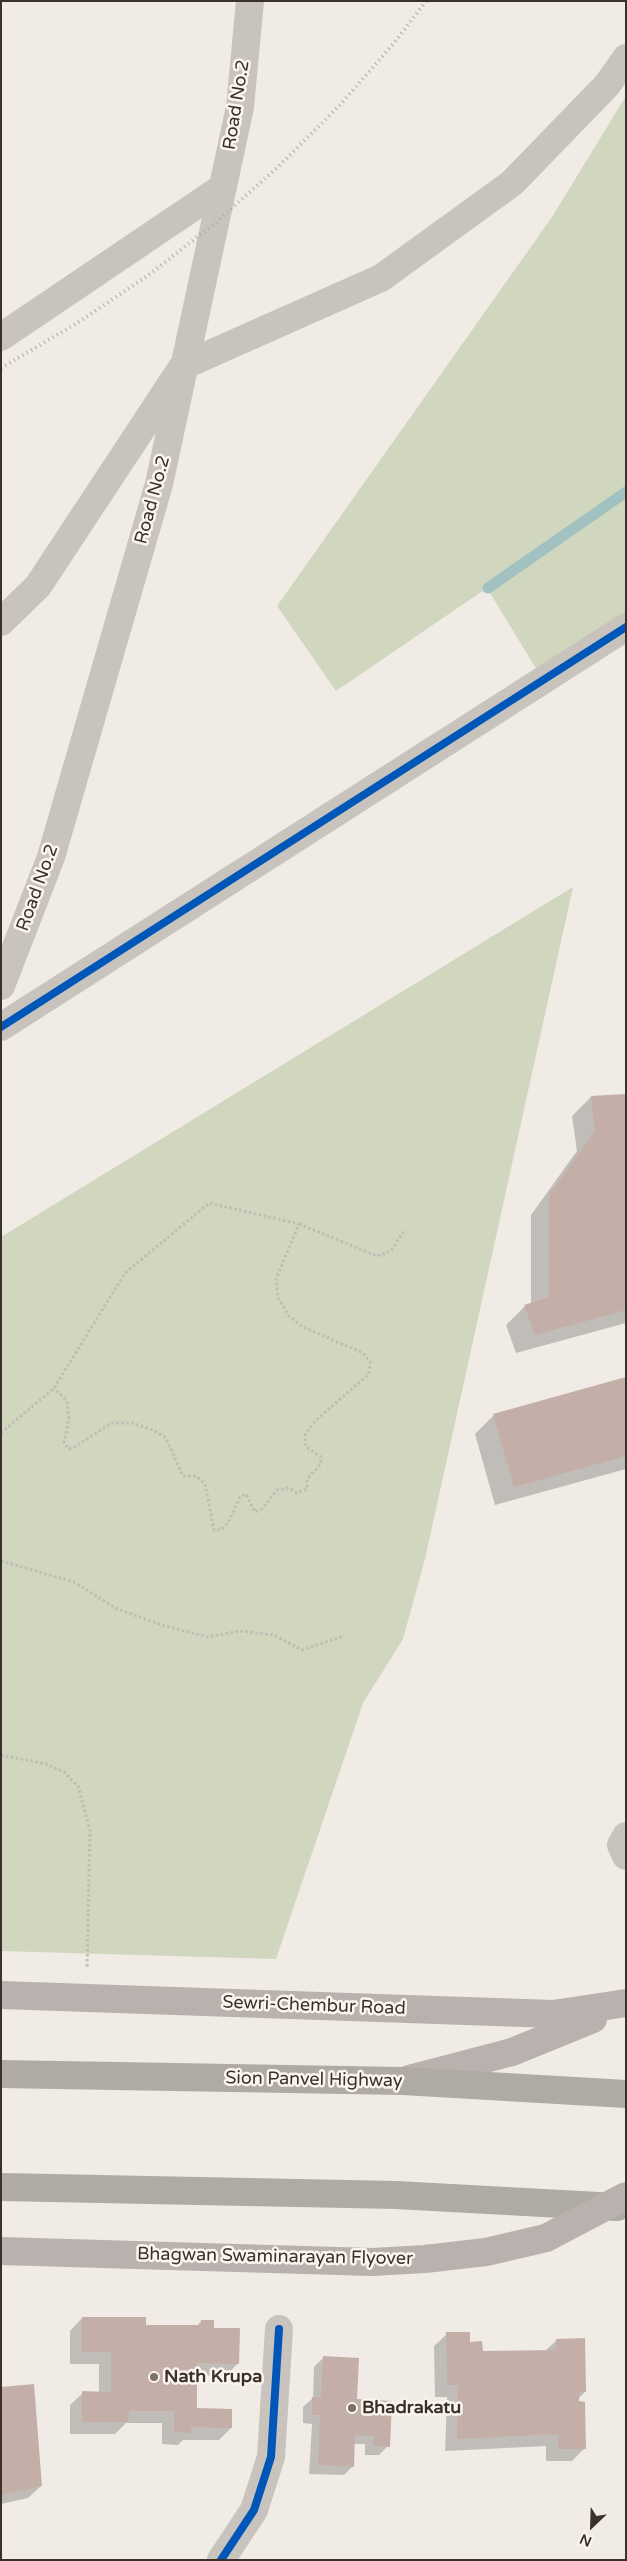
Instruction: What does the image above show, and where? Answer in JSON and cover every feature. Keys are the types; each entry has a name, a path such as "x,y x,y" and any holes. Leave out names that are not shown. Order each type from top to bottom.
{"highway":[{"name":"Sion Panvel Highway","path":"1,2074 402,2081 626,2094"},
{"path":"1,2187 396,2195 626,2208"}],"main road":[{"name":"Sewri-Chembur Road","path":"1,1995 553,2014 626,2004"},
{"path":"402,2081 512,2052 626,2004"},
{"name":"Bhagwan Swaminarayan Flyover","path":"1,2251 372,2262 425,2259 486,2252 546,2238 626,2196"}],"street":[{"name":"Road No.2","path":"1,986 51,857 159,484 240,107 250,1"},
{"path":"1,622 38,586 184,366 381,278 512,183 607,85 626,58"},
{"path":"1,337 223,187"},
{"path":"1,1026 626,626"},
{"path":"626,1836 620,1845 626,1856"},
{"path":"221,2560 254,2510 271,2457 279,2329"}],"path":[{"path":"1,1433 54,1388 125,1273 209,1203 299,1224 377,1256 390,1251 404,1231"},
{"path":"54,1388 67,1401 69,1418 64,1442 69,1449 111,1423 132,1423 153,1430 166,1438 182,1476 196,1476 205,1484 214,1530 221,1530 228,1523 240,1497 246,1494 254,1512 262,1509 277,1490 289,1488 297,1493 307,1488 307,1479 321,1464 321,1457 306,1447 305,1435 315,1421 364,1380 369,1374 370,1362 363,1352 303,1327 289,1316 278,1298 276,1280 299,1224"},
{"path":"1,1561 74,1582 117,1609 162,1625 208,1637 240,1631 274,1635 302,1650 344,1636"},
{"path":"1,1755 46,1764 64,1772 78,1786 90,1830 86,1997"}],"green space":[{"path":"626,96 626,627 543,680 487,588 336,691 277,606 552,217"},
{"path":"573,887 425,1559 403,1639 363,1703 276,1959 1,1951 1,1237"}],"building":[{"path":"626,1094 626,1310 535,1335 524,1305 549,1297 549,1195 595,1131 591,1096"},
{"path":"626,1377 626,1456 514,1487 493,1414"},
{"name":"Nath Krupa","path":"82,2317 146,2317 146,2325 201,2325 201,2320 214,2320 214,2328 240,2328 239,2364 197,2363 197,2408 232,2409 232,2428 191,2427 191,2433 174,2432 174,2411 129,2411 128,2422 82,2422 82,2391 111,2392 111,2352 82,2352"},
{"path":"446,2332 470,2332 470,2342 482,2341 483,2351 556,2350 556,2339 585,2338 586,2392 579,2392 579,2401 585,2402 586,2449 558,2449 558,2434 457,2439 458,2385 447,2385"},
{"name":"Bhadrakatu","path":"323,2356 359,2358 357,2399 392,2401 390,2447 373,2446 374,2436 355,2435 354,2467 318,2465 320,2415 312,2415 312,2397 321,2398"},
{"path":"34,2384 42,2486 1,2495 1,2387"}],"waterway":[{"path":"488,588 626,492"}],"railway":[{"path":"1,368 74,325 146,277 214,224 278,167 339,106 395,42 426,1"}],"cycle path":[{"path":"1,1027 626,627"},
{"path":"221,2560 254,2510 271,2457 279,2329"}],"place":[{"name":"Nath Krupa","path":"154,2377"},
{"name":"Bhadrakatu","path":"352,2408"}]}
